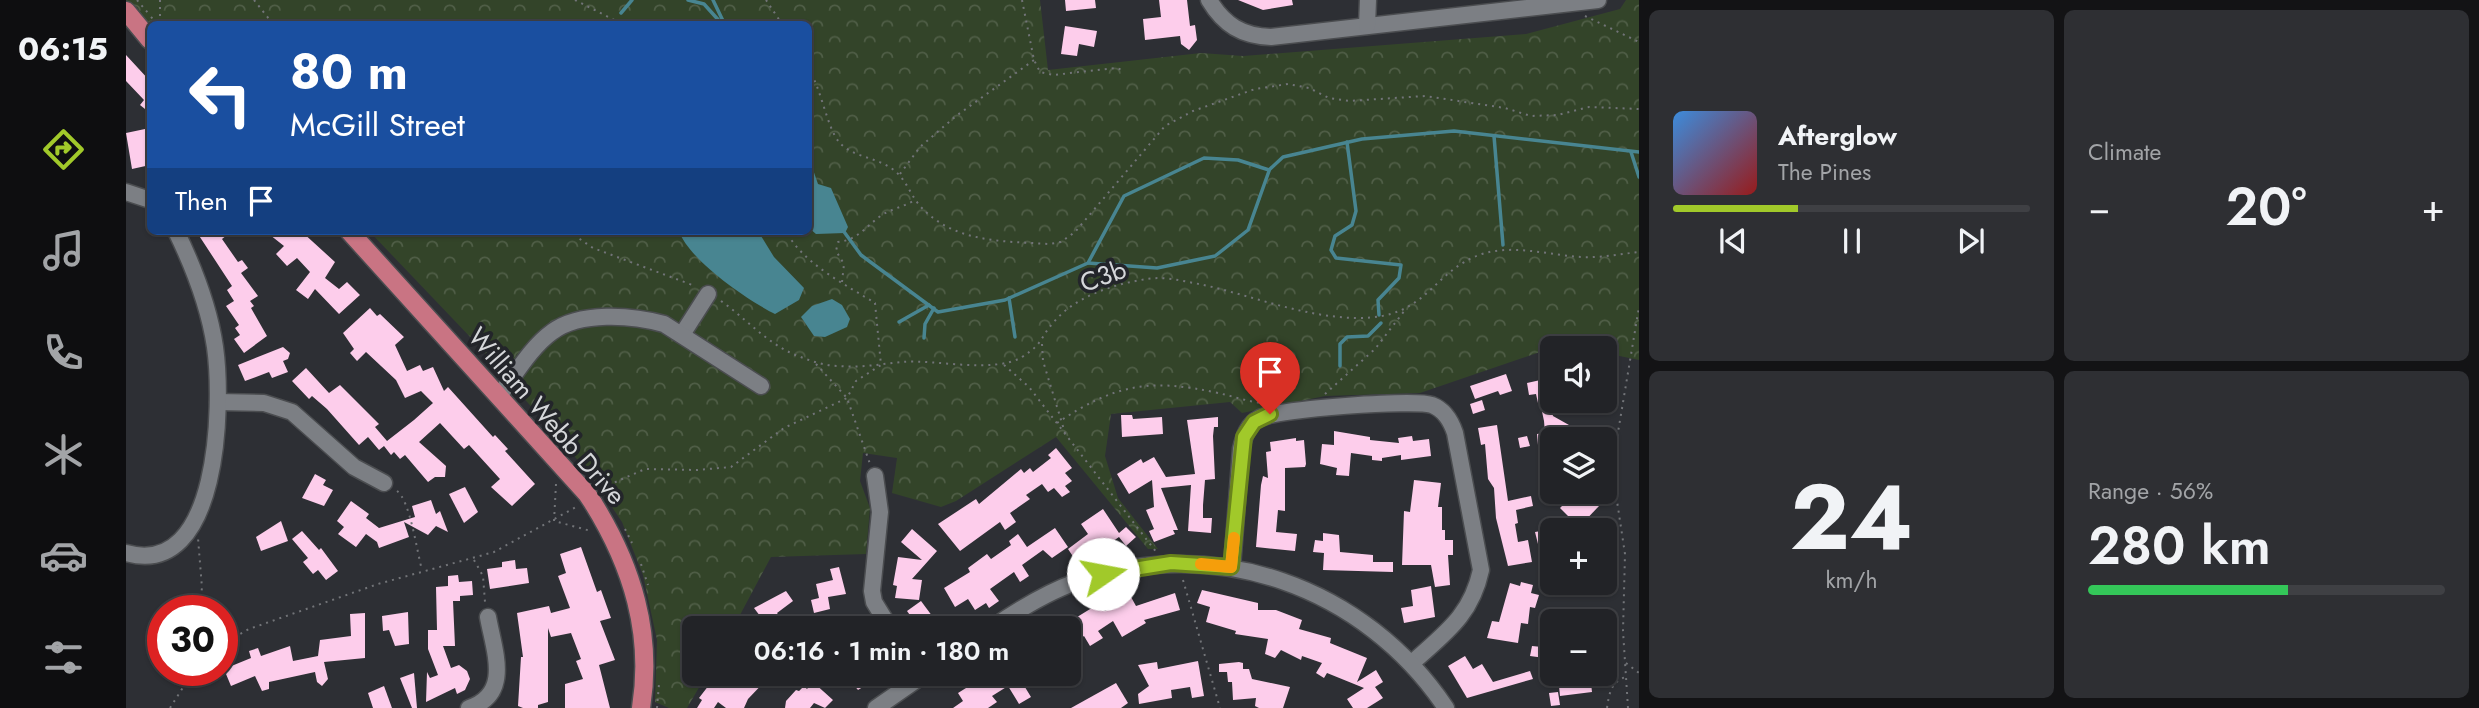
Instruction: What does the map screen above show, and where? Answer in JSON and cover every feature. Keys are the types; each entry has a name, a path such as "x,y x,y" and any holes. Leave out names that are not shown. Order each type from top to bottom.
{"main road":[{"path":"126,11 147,36"},
{"name":"William Webb Drive","path":"353,235 589,499 621,553 638,606 645,663 641,708"}],"street":[{"path":"1209,0 1224,21 1237,31 1254,36 1598,0"},
{"path":"1367,26 1368,0"},
{"path":"126,192 147,199"},
{"path":"126,553 148,556 164,553 185,539 194,525 212,465 218,402 214,344 206,305 178,235"},
{"path":"683,333 708,293"},
{"path":"499,396 550,333 573,322 598,319 648,319 683,333 761,386"},
{"path":"218,402 264,403 292,412 354,467 384,483"},
{"path":"1231,567 1241,449 1246,431 1254,422 1270,414 1420,402 1432,405 1447,416 1455,433 1480,560 1477,590 1468,608 1456,623 1412,663"},
{"path":"875,476 880,512 872,591 874,602 883,616"},
{"path":"1010,616 1076,582 1114,571 1171,563 1231,567 1278,578 1321,595 1370,625 1412,663 1446,708"},
{"path":"469,708 488,698 497,684 498,673 488,617"},
{"path":"876,708 906,686"}],"path":[{"path":"137,0 156,21"},
{"path":"159,21 160,0"},
{"path":"254,0 271,21"},
{"path":"575,0 616,21"},
{"path":"766,0 780,21"},
{"path":"1022,0 1034,60 1040,72 1053,75 1115,68 1124,70"},
{"path":"1568,4 1598,25 1639,42"},
{"path":"899,175 920,147 947,124 1034,60"},
{"path":"812,76 825,102 837,140 899,175 915,200 950,230 968,237 1061,242 1094,212 1165,126 1228,97 1288,84 1309,88 1329,98 1349,101 1425,96 1505,108 1531,116 1558,115 1589,107 1639,109"},
{"path":"842,283 844,264 836,251 838,243 851,241 886,212 896,212 915,200"},
{"path":"238,635 248,629 422,571 474,558 517,541 555,521 619,478 645,470 731,467 784,428 847,398 856,381 881,365 875,303 842,283 788,235"},
{"path":"1318,410 1319,399 1375,349 1406,310 1425,298 1458,267 1482,254 1509,250 1598,257 1639,252"},
{"name":"C3b","path":"866,366 902,362 1004,363 1023,356 1042,343 1051,325 1076,304 1110,288 1149,279 1170,278 1338,317 1373,318 1406,310"},
{"path":"1628,708 1625,554 1612,468 1639,307"},
{"path":"1042,343 1043,361 1066,436"},
{"path":"812,361 822,368 847,398 875,476"},
{"path":"1004,363 1028,387 1160,557 1182,570 1183,585 1220,708"},
{"path":"1056,424 1112,391 1160,385 1171,384 1270,403"},
{"path":"555,521 558,480"},
{"path":"384,483 403,495 422,571"},
{"path":"555,521 595,533"},
{"path":"194,525 201,558 199,595"},
{"path":"474,558 486,590 484,594 488,617"},
{"path":"1625,661 1639,673"},
{"path":"1607,708 1612,686 1618,679 1626,677"},
{"path":"170,708 184,686"}],"green space":[{"path":"126,0 1040,0 1048,70 1201,53 1243,56 1526,34 1620,9 1626,0 1639,0 1639,360 1617,355 1617,336 1540,336 1540,352 1420,393 1325,396 1242,413 1230,402 1111,414 1105,456 1118,498 1158,549 1148,549 1056,437 956,501 941,507 892,493 897,458 863,453 860,481 870,508 866,554 771,557 739,616 682,616 682,686 700,686 687,708 669,708 655,702 657,640 643,575 622,522 589,473 474,341 373,235 812,235 812,21 147,21 147,27 126,10"}],"water":[{"path":"812,167 818,184 831,188 848,227 845,233 816,234 812,231"},
{"path":"681,235 760,235 774,257 804,288 799,300 775,314 763,308 720,278"},
{"path":"832,299 842,305 850,319 847,327 825,337 814,336 801,317 812,306"}],"building":[{"path":"1065,0 1095,0 1096,8 1066,11"},
{"path":"1159,0 1187,0 1190,26 1195,25 1197,40 1189,50 1181,44 1180,36 1145,40 1143,19 1161,17"},
{"path":"1238,0 1292,0 1293,5 1263,10"},
{"path":"1065,26 1097,31 1094,47 1079,44 1077,56 1061,54"},
{"path":"126,55 147,78 147,111 140,105 144,100 126,81"},
{"path":"145,129 147,166 132,169 126,133"},
{"path":"199,235 227,235 222,239 238,262 242,260 248,268 241,273 258,296 250,301 254,306 251,308 267,336 244,353 234,339 240,335 235,328 239,325 226,306 234,301 227,290 232,286"},
{"path":"270,235 305,235 335,262 325,278 339,289 347,282 360,295 339,314 315,289 308,299 296,290 310,272 297,258 287,266 276,254 284,246"},
{"path":"370,308 404,337 395,345 407,371 420,365 423,371 433,367 444,391 448,387 493,437 495,435 508,449 505,451 535,484 512,506 491,487 500,479 469,445 464,449 440,423 419,442 446,466 445,477 435,477 428,482 405,455 400,459 394,452 391,455 384,446 379,450 368,437 359,445 327,409 312,396 309,399 292,381 306,368 329,393 340,385 379,424 375,427 387,441 433,403 421,391 405,398 396,380 366,352 357,361 350,353 354,349 343,333"},
{"path":"283,347 290,353 288,359 283,361 288,372 272,378 269,372 245,381 238,365"},
{"path":"1506,374 1512,391 1500,395 1498,391 1475,399 1470,386"},
{"path":"1540,380 1540,402 1538,403 1536,394 1529,395 1527,383"},
{"path":"1482,400 1485,410 1473,414 1470,404"},
{"path":"1542,413 1552,413 1569,427 1544,427"},
{"path":"1121,415 1132,415 1133,419 1162,417 1163,434 1122,437"},
{"path":"1218,417 1218,427 1214,427 1213,436 1215,479 1205,480 1203,505 1203,518 1212,518 1211,533 1188,531 1191,485 1161,488 1178,530 1173,530 1175,534 1154,542 1149,531 1154,529 1146,510 1154,507 1152,480 1129,494 1117,474 1141,459 1143,463 1154,457 1166,477 1195,474 1187,420"},
{"path":"1497,425 1508,501 1531,496 1533,506 1516,510 1518,523 1515,524 1518,542 1528,540 1532,562 1508,566 1496,518 1494,488 1488,479 1485,444 1481,445 1478,428"},
{"path":"1334,431 1370,437 1370,440 1399,443 1398,438 1412,436 1413,441 1429,439 1431,456 1401,460 1401,455 1382,458 1382,461 1372,460 1372,456 1351,453 1349,476 1336,475 1337,468 1320,464 1322,444 1334,445"},
{"path":"1537,434 1540,434 1539,456"},
{"path":"1527,436 1530,446 1520,448 1518,438"},
{"path":"1296,438 1296,441 1304,440 1306,464 1305,467 1285,468 1285,511 1278,510 1276,532 1297,534 1295,551 1256,547 1261,485 1263,476 1268,478 1266,452 1271,451 1270,442"},
{"path":"1056,448 1072,468 1065,473 1072,481 1065,486 1070,492 1062,497 1054,488 1048,492 1042,484 1026,495 1030,499 1010,513 1016,522 1005,530 1000,522 960,551 938,524 976,499 979,504 1021,469 1024,473 1030,468 1033,472 1051,458 1048,455"},
{"path":"315,474 326,480 323,485 333,490 324,506 302,498"},
{"path":"1414,480 1441,483 1438,507 1442,507 1442,530 1445,530 1445,540 1453,540 1453,555 1448,555 1450,585 1435,587 1431,565 1402,565 1404,511 1410,512"},
{"path":"465,487 478,512 464,523 449,494"},
{"path":"431,500 436,514 440,511 448,532 436,526 428,535 404,522 409,537 379,548 377,542 366,534 356,547 338,534 344,527 337,521 351,501 369,514 366,518 379,528 415,517 412,506"},
{"path":"1564,504 1599,506 1588,518 1570,518 1560,508"},
{"path":"1103,509 1119,533 1126,527 1136,537 1126,546 1119,537 1100,550 1091,546 1074,558 1068,549 1088,534 1081,524"},
{"path":"281,521 288,541 261,551 256,537"},
{"path":"1055,528 1068,547 1052,558 1043,550 1022,565 1029,576 1020,582 1014,572 990,589 999,601 989,608 986,603 975,610 968,599 955,607 944,588 970,572 968,568 987,554 991,559 1011,545 1009,541 1018,534 1027,547"},
{"path":"912,529 937,551 912,579 922,580 919,600 895,598 897,586 893,585 898,557 922,560 901,542"},
{"path":"302,531 319,550 321,548 338,571 326,580 318,570 313,574 303,562 308,558 292,539"},
{"path":"1540,531 1540,544 1538,544 1535,532"},
{"path":"1323,533 1339,535 1340,552 1373,555 1373,562 1393,562 1393,572 1323,570 1324,553 1313,552 1315,540 1323,541"},
{"path":"581,547 597,592 601,590 611,618 600,621 615,660 599,665 610,708 565,708 565,684 583,679 576,661 581,659 571,633 551,637 548,628 548,702 538,705 538,708 523,708 518,706 523,657 517,613 549,606 551,613 570,608 558,576 566,573 560,554"},
{"path":"515,560 516,569 527,568 529,583 490,589 487,569 502,567 502,562"},
{"path":"839,567 846,594 828,597 830,609 814,613 811,600 819,598 816,584 833,580 830,569"},
{"path":"458,575 459,582 472,581 473,595 460,596 460,601 453,601 455,646 443,646 451,668 459,665 467,671 470,679 465,690 457,694 455,688 426,702 427,672 430,678 438,675 428,649 428,630 437,630 436,587 448,586 448,576"},
{"path":"1521,582 1533,585 1531,593 1539,595 1535,608 1530,607 1528,624 1521,623 1518,643 1487,638 1492,621 1499,622 1510,583 1520,586"},
{"path":"1431,586 1435,617 1404,623 1401,608 1413,606 1411,590"},
{"path":"1202,590 1258,603 1258,610 1276,610 1302,620 1299,629 1331,638 1330,643 1367,658 1357,682 1376,670 1383,682 1375,687 1383,698 1367,708 1353,708 1347,699 1364,688 1327,673 1324,678 1316,673 1322,663 1302,656 1301,660 1281,650 1275,658 1265,654 1268,639 1235,634 1236,631 1206,622 1210,607 1197,603"},
{"path":"786,591 793,601 777,613 779,616 760,616 754,608"},
{"path":"1175,593 1180,610 1144,620 1146,623 1122,637 1113,621 1098,631 1103,638 1090,646 1084,636 1081,638 1081,616 1079,616 1095,606 1100,605 1105,611 1131,597 1136,606"},
{"path":"921,601 932,616 911,616 907,611"},
{"path":"408,612 409,644 395,646 389,630 383,631 382,616"},
{"path":"365,613 365,658 324,662 328,679 322,686 317,682 315,672 269,682 269,689 262,691 255,676 238,683 238,663 251,658 249,651 258,648 261,656 290,646 293,661 318,656 320,640 351,636 350,614"},
{"path":"1532,646 1540,647 1540,657 1530,656"},
{"path":"1465,656 1473,669 1482,664 1493,682 1530,671 1533,679 1467,698 1448,666"},
{"path":"1198,661 1204,696 1192,698 1190,687 1171,690 1172,698 1139,704 1138,694 1149,686 1138,665 1157,662 1158,669"},
{"path":"1243,663 1243,669 1249,669 1252,679 1290,687 1283,708 1259,708 1255,706 1256,698 1233,700 1232,682 1228,682 1227,672 1219,672 1219,664"},
{"path":"414,673 417,708 412,708 400,678"},
{"path":"1116,683 1128,703 1121,708 1071,708"},
{"path":"384,686 392,708 373,708 368,693"},
{"path":"708,686 760,686 748,699 744,708 726,708 718,702 714,708 697,708 702,700 699,698"},
{"path":"804,686 807,689 810,686 817,686 833,700 825,708 814,703 810,708 785,708 786,701 796,690 799,691"},
{"path":"969,686 1008,686 992,696 997,702 988,708 953,708 963,701 958,693"},
{"path":"1008,686 1024,686 1031,697 1019,704"},
{"path":"1559,686 1591,686 1592,692 1560,696"},
{"path":"1558,692 1560,705 1551,706 1549,693"}],"waterway":[{"path":"621,13 632,0"},
{"path":"688,0 704,4 719,21"},
{"path":"713,0 723,21"},
{"path":"842,229 861,255 938,312 1005,300 1088,263 1124,196 1204,158 1238,160 1269,170 1283,157 1362,139 1454,131 1639,152"},
{"path":"1494,136 1503,245"},
{"path":"1347,142 1356,211 1352,225 1335,236 1331,250 1336,258 1401,265 1399,278 1378,300 1379,315"},
{"path":"1631,152 1639,177"},
{"path":"1088,263 1157,268 1215,256 1248,230 1269,171"},
{"path":"1009,298 1015,337"},
{"path":"899,322 929,305"},
{"path":"924,338 925,324 934,308"},
{"path":"1340,366 1340,344 1347,337 1368,336 1381,323"}],"slow traffic":[{"path":"1201,564 1231,567 1234,538"}],"route":[{"path":"1103,574 1171,563 1231,567 1244,437 1254,422 1270,414"}]}
